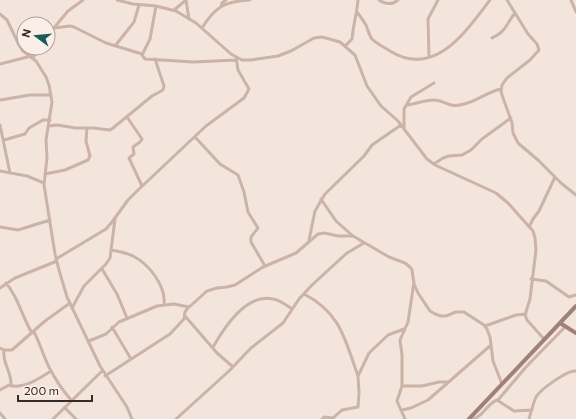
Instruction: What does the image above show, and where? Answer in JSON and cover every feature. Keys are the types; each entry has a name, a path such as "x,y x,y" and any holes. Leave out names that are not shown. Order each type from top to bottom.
{"main road":[{"path":"469,419 576,306"},
{"path":"560,323 576,333"}],"street":[{"path":"56,26 68,11 83,0"},
{"path":"1,286 15,278 56,260 106,229 116,218 128,200 142,186 206,126 247,95 249,89 238,70 236,59 190,19 174,10 156,6 139,5 118,0"},
{"path":"174,10 186,0 190,19"},
{"path":"202,28 226,0"},
{"path":"220,7 237,1 250,0"},
{"path":"345,46 352,39 358,0"},
{"path":"378,0 389,4 398,0"},
{"path":"429,57 428,19 438,0"},
{"path":"357,12 376,43 403,57 422,58 445,51 454,43 490,0"},
{"path":"507,0 528,34 537,44 539,50 530,60 507,78 502,85 502,96 510,118 513,133 518,143 576,195"},
{"path":"571,0 576,12"},
{"path":"115,46 134,22 139,5"},
{"path":"142,54 150,39 156,6"},
{"path":"492,38 506,28 514,13"},
{"path":"0,14 7,20 23,51 33,57 46,77 52,102 46,140 47,154 44,183 56,260 72,308 102,371 127,407 132,419"},
{"path":"56,28 74,27 106,43 142,54 145,59 194,62 236,59 251,60 278,56 292,51 314,38 322,37 334,40 345,46 354,55 367,86 381,106 404,128 427,159 434,164 496,192 530,227 536,244 530,299 526,314 527,320 544,339"},
{"path":"0,64 33,57"},
{"path":"49,126 57,125 76,128 110,130 152,96 163,90 164,86 155,59"},
{"path":"404,128 404,109 406,105 413,95 434,83"},
{"path":"406,105 433,100 452,106 472,101 490,91 501,89"},
{"path":"0,100 30,95 51,95"},
{"path":"127,117 142,139 133,147 134,154 128,158 142,186"},
{"path":"434,164 443,158 462,155 471,150 482,139 510,118"},
{"path":"4,140 25,134 30,128 43,120 50,120"},
{"path":"0,125 10,173"},
{"path":"309,242 312,220 321,199 333,185 364,156 372,145 401,125"},
{"path":"45,174 65,170 88,160 90,156 86,141 87,128"},
{"path":"195,136 220,164 233,172 240,179 248,212 258,228 251,237 250,242 265,266"},
{"path":"0,171 36,179 44,183"},
{"path":"530,227 555,177"},
{"path":"321,199 336,221 353,236 389,257 405,263 412,270 414,282 408,322 400,340 402,355 402,386 397,400 405,419"},
{"path":"72,308 84,286 102,269 110,258 116,218"},
{"path":"0,228 18,230 50,220"},
{"path":"106,376 170,334 184,319 185,312 189,307 207,292 217,288 235,285 265,266 296,253 318,234 325,233 338,236 353,236"},
{"path":"176,419 234,367 251,348 283,323 304,294 336,262 364,242"},
{"path":"111,250 120,251 133,256 145,265 163,290 164,304"},
{"path":"102,269 117,294 127,318"},
{"path":"531,279 546,281 570,296 576,295"},
{"path":"414,282 430,311 440,316 446,316 456,312 464,312 485,326 491,345 493,361 502,384"},
{"path":"6,283 14,292 24,319 42,347 51,371 72,401"},
{"path":"304,294 315,300 329,311 335,319 346,341 358,376 358,407 342,410 333,418 324,417 322,419"},
{"path":"213,347 235,315 251,303 261,299 273,298 292,309"},
{"path":"0,348 4,350 12,350 45,321 70,303"},
{"path":"89,341 106,334 112,327 127,318 164,304 189,307"},
{"path":"485,326 516,315 526,314"},
{"path":"184,316 225,360 234,367"},
{"path":"112,327 131,359"},
{"path":"474,419 484,413 491,403 498,400 530,362 565,327"},
{"path":"358,376 369,353 388,335 404,329"},
{"path":"402,410 411,408 428,400 491,345"},
{"path":"4,350 5,363 11,376 11,386"},
{"path":"0,390 5,386 28,384 51,371"},
{"path":"53,419 102,371"},
{"path":"529,419 539,393 554,381 570,372 576,371"},
{"path":"402,386 422,386 439,382 449,382"},
{"path":"498,400 514,411 532,410"},
{"path":"65,408 76,419"},
{"path":"0,413 4,419"}]}
